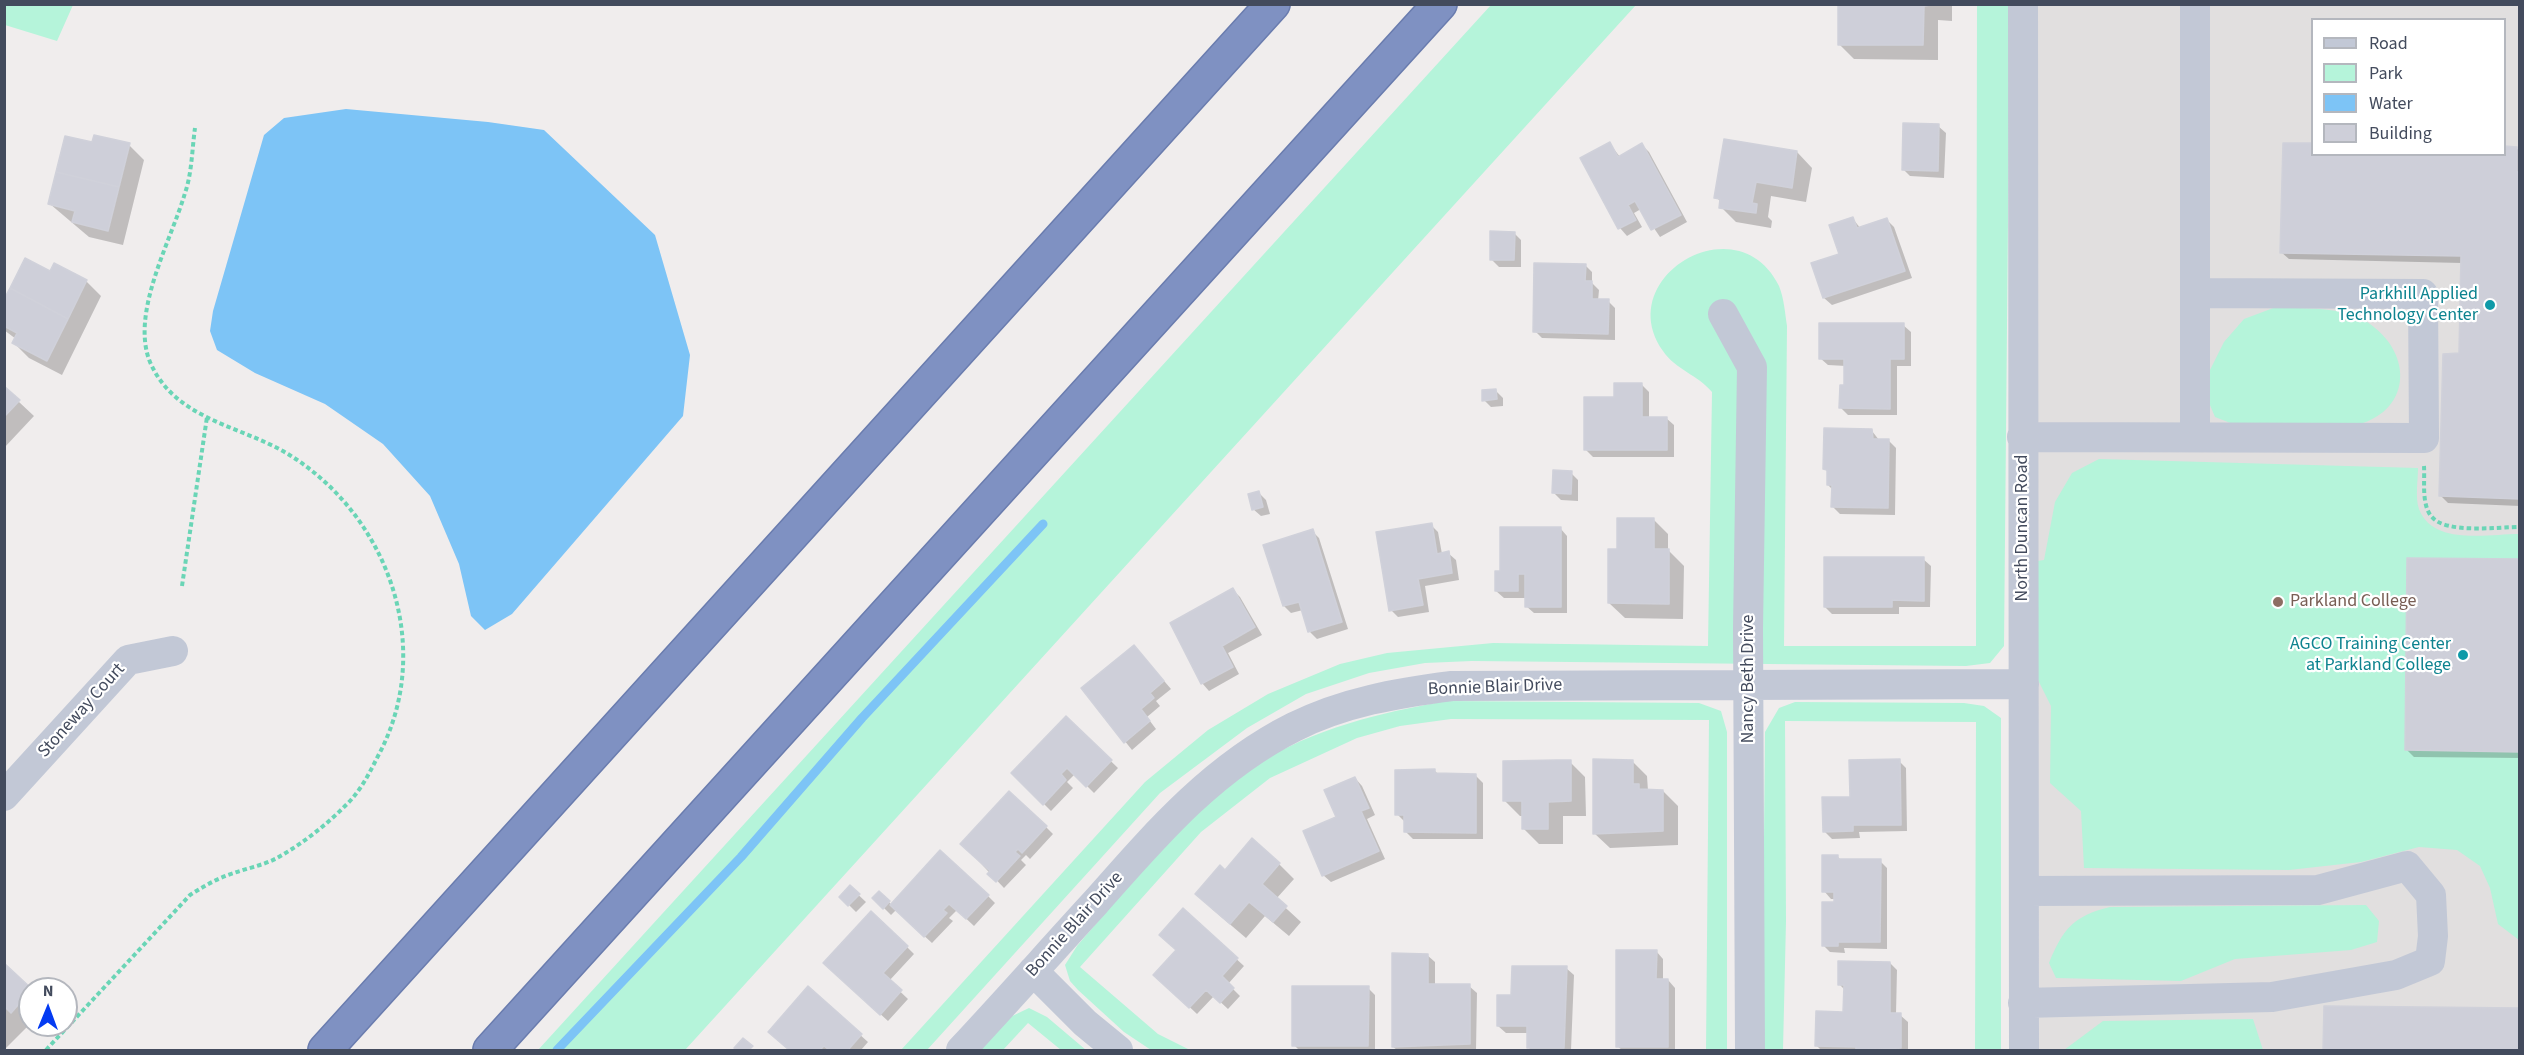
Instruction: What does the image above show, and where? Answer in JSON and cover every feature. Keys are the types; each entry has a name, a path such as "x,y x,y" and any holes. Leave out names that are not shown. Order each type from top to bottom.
{"highway":[{"path":"325,1050 1273,4"},
{"path":"490,1050 1440,4"}],"street":[{"name":"North Duncan Road","path":"2023,4 2024,1050"},
{"path":"2195,4 2195,436"},
{"path":"2022,437 2424,438 2423,294 2195,293"},
{"name":"Nancy Beth Drive","path":"1723,314 1752,367 1748,686 1750,1050"},
{"name":"Stoneway Court","path":"4,796 128,660 173,651"},
{"name":"Bonnie Blair Drive","path":"961,1050 1169,819 1192,798 1250,752 1306,722 1351,704 1399,692 1452,686 2024,684"},
{"path":"2023,1003 2272,997 2397,975 2430,961 2433,936 2431,895 2407,866 2318,890 2024,891"},
{"path":"1033,971 1085,1023 1118,1050"}],"path":[{"path":"46,1050 190,895 231,874 276,859 312,836 347,805 363,784 388,739 396,713 404,666 398,606 379,551 356,514 327,481 287,453 195,413 167,389 151,362 144,324 149,294 187,189 195,128"},
{"path":"182,586 207,417"},
{"path":"2424,438 2425,499 2431,517 2447,527 2520,527"}],"shaded area":[{"name":"Parkland College","path":"2033,5 2519,5 2519,1050 2039,1050"}],"green space":[{"path":"4,5 73,5 57,41 5,25"},
{"path":"1491,5 1636,5 685,1050 538,1050"},
{"path":"1977,5 2010,5 2004,646 1990,663 1966,666 1472,661 1425,663 1369,673 1306,694 1247,728 1160,793 927,1050 901,1050 1145,782 1208,730 1268,694 1340,664 1387,653 1493,643 1708,646 1712,392 1668,358 1651,324 1653,298 1666,276 1686,259 1711,250 1736,250 1760,262 1779,286 1782,295 1787,326 1784,646 1976,646"},
{"path":"2276,307 2323,309 2346,313 2367,322 2383,335 2399,365 2400,381 2396,396 2386,409 2372,419 2352,426 2233,424 2215,417 2202,386 2224,342 2244,319"},
{"path":"2099,459 2418,468 2419,509 2426,521 2436,529 2477,536 2519,534 2519,940 2498,924 2490,888 2480,866 2457,850 2419,847 2361,862 2289,870 2084,868 2081,811 2050,783 2051,706 2037,678 2037,561 2044,560 2055,502 2072,473"},
{"path":"1446,701 1699,703 1721,711 1727,732 1727,1050 1706,1050 1709,720 1451,719 1400,726 1357,738 1270,778 1201,832 1080,967 1158,1034 1190,1050 1151,1050 1124,1032 1070,981 1065,965 1077,946 1160,849 1230,783 1278,752 1324,732 1372,717"},
{"path":"1795,702 1964,703 1984,706 2001,718 2001,1050 1975,1050 1976,722 1785,721 1786,921 1783,1050 1762,1050 1765,732 1779,708"},
{"path":"2366,905 2379,921 2377,942 2351,950 2235,959 2181,981 2056,978 2049,963 2059,941 2071,926 2087,915 2110,907"},
{"path":"1029,1008 1047,1017 1086,1050 1061,1050 1028,1023 1003,1050 977,1050 1006,1019"},
{"path":"2253,1019 2263,1050 2064,1050 2103,1021"}],"water":[{"path":"346,109 488,122 544,130 655,235 690,355 683,416 512,614 485,630 471,616 459,564 430,496 383,444 325,404 255,373 217,350 210,331 213,311 264,135 284,118"}],"building":[{"path":"1838,4 1937,4 1924,6 1923,45 1838,45"},
{"path":"1903,123 1939,124 1938,171 1902,170"},
{"path":"94,135 130,143 119,187 56,172 65,136 92,142"},
{"path":"1724,139 1797,151 1792,188 1756,182 1752,203 1757,204 1756,213 1719,208 1720,199 1714,198"},
{"path":"1610,142 1618,157 1642,143 1681,215 1651,230 1635,201 1628,205 1636,220 1618,229 1580,158"},
{"name":"Parkhill Applied Technology Center","path":"2283,143 2311,143 2311,156 2506,156 2506,146 2517,147 2517,172 2520,172 2520,499 2439,496 2443,354 2459,353 2461,256 2280,253"},
{"path":"56,172 119,187 108,231 72,222 75,211 48,204"},
{"path":"1853,217 1857,228 1887,218 1905,271 1823,298 1811,263 1839,254 1829,225"},
{"path":"1490,231 1515,232 1514,260 1490,260"},
{"path":"25,258 50,271 54,263 87,280 68,319 10,288"},
{"path":"1534,263 1586,264 1585,281 1592,281 1592,299 1609,299 1608,334 1533,332"},
{"path":"10,288 68,319 47,361 12,343 17,333 4,326 4,299"},
{"path":"1819,323 1904,323 1904,359 1890,359 1890,409 1839,408 1840,385 1844,385 1844,359 1819,359"},
{"path":"1614,383 1642,383 1642,417 1667,417 1667,450 1584,450 1584,397 1614,397"},
{"path":"4,386 20,400 4,417"},
{"path":"1496,389 1497,399 1482,401 1482,390"},
{"path":"1824,428 1872,429 1873,439 1889,439 1888,508 1831,507 1832,485 1827,485 1827,470 1823,469"},
{"path":"1553,470 1572,471 1571,494 1552,493"},
{"path":"1259,491 1263,507 1252,510 1248,494"},
{"path":"1617,518 1654,518 1654,549 1669,549 1669,604 1608,603 1608,549 1617,549"},
{"path":"1432,523 1437,554 1449,551 1452,573 1418,579 1423,605 1389,611 1376,532"},
{"path":"1500,527 1561,527 1561,607 1525,607 1525,574 1518,574 1518,591 1495,591 1495,571 1500,571"},
{"path":"1313,529 1342,622 1308,632 1299,602 1283,606 1263,545"},
{"path":"1824,557 1924,557 1924,601 1892,600 1892,607 1824,607"},
{"name":"AGCO Training Center at Parkland College","path":"2407,558 2520,559 2520,752 2405,750"},
{"path":"1233,588 1255,627 1222,646 1233,667 1201,684 1170,623"},
{"path":"1134,645 1164,681 1150,693 1154,698 1141,709 1150,721 1124,743 1081,688"},
{"path":"1066,716 1112,760 1086,787 1067,768 1061,774 1066,780 1043,805 1011,773"},
{"path":"1593,759 1633,760 1633,784 1639,784 1639,789 1663,790 1663,831 1593,834"},
{"path":"1900,759 1901,825 1853,825 1853,831 1823,832 1822,797 1850,797 1849,760"},
{"path":"1571,760 1571,801 1548,802 1548,829 1522,829 1522,801 1503,801 1503,761"},
{"path":"1435,769 1435,773 1476,774 1476,833 1404,832 1404,815 1395,815 1395,770"},
{"path":"1355,777 1369,808 1361,811 1379,851 1322,876 1303,831 1336,817 1324,790"},
{"path":"1009,791 1047,826 1022,853 1018,849 1015,852 1020,856 996,882 987,874 990,871 960,844"},
{"path":"1252,838 1280,863 1262,884 1287,906 1273,922 1249,902 1230,924 1195,894 1220,865 1225,870"},
{"path":"940,850 989,895 966,919 949,904 943,910 947,913 924,937 890,905"},
{"path":"1822,855 1838,855 1838,859 1881,859 1880,942 1838,942 1838,946 1822,946 1822,902 1834,902 1834,892 1822,892"},
{"path":"850,885 860,894 848,906 839,897"},
{"path":"879,891 890,901 883,909 872,898"},
{"path":"1183,908 1238,958 1222,976 1234,988 1220,1003 1206,990 1189,1008 1153,975 1176,950 1159,935"},
{"path":"871,911 908,946 883,973 902,990 880,1015 823,963"},
{"path":"1616,950 1657,950 1656,979 1668,979 1668,1047 1616,1047"},
{"path":"1392,953 1428,954 1428,984 1470,984 1470,1044 1392,1047"},
{"path":"1838,961 1890,962 1890,1013 1901,1013 1901,1048 1856,1050 1856,1047 1815,1046 1816,1011 1843,1012 1844,985 1838,985"},
{"path":"4,963 19,977 18,1005 11,1013 4,1006"},
{"path":"1512,966 1567,966 1564,1048 1527,1048 1527,1026 1497,1026 1497,995 1511,995"},
{"path":"808,986 862,1034 848,1050 829,1050 824,1046 820,1050 789,1050 768,1032"},
{"path":"1292,986 1369,986 1368,1046 1292,1046"},
{"path":"2324,1006 2520,1008 2520,1050 2323,1050"},
{"path":"743,1038 753,1046 749,1050 736,1050 734,1048"}],"waterway":[{"path":"557,1050 741,857 862,718 1043,524"}],"place":[{"name":"Parkhill Applied Technology Center","path":"2490,305"},
{"name":"Parkland College","path":"2278,602"},
{"name":"AGCO Training Center at Parkland College","path":"2463,655"}]}
